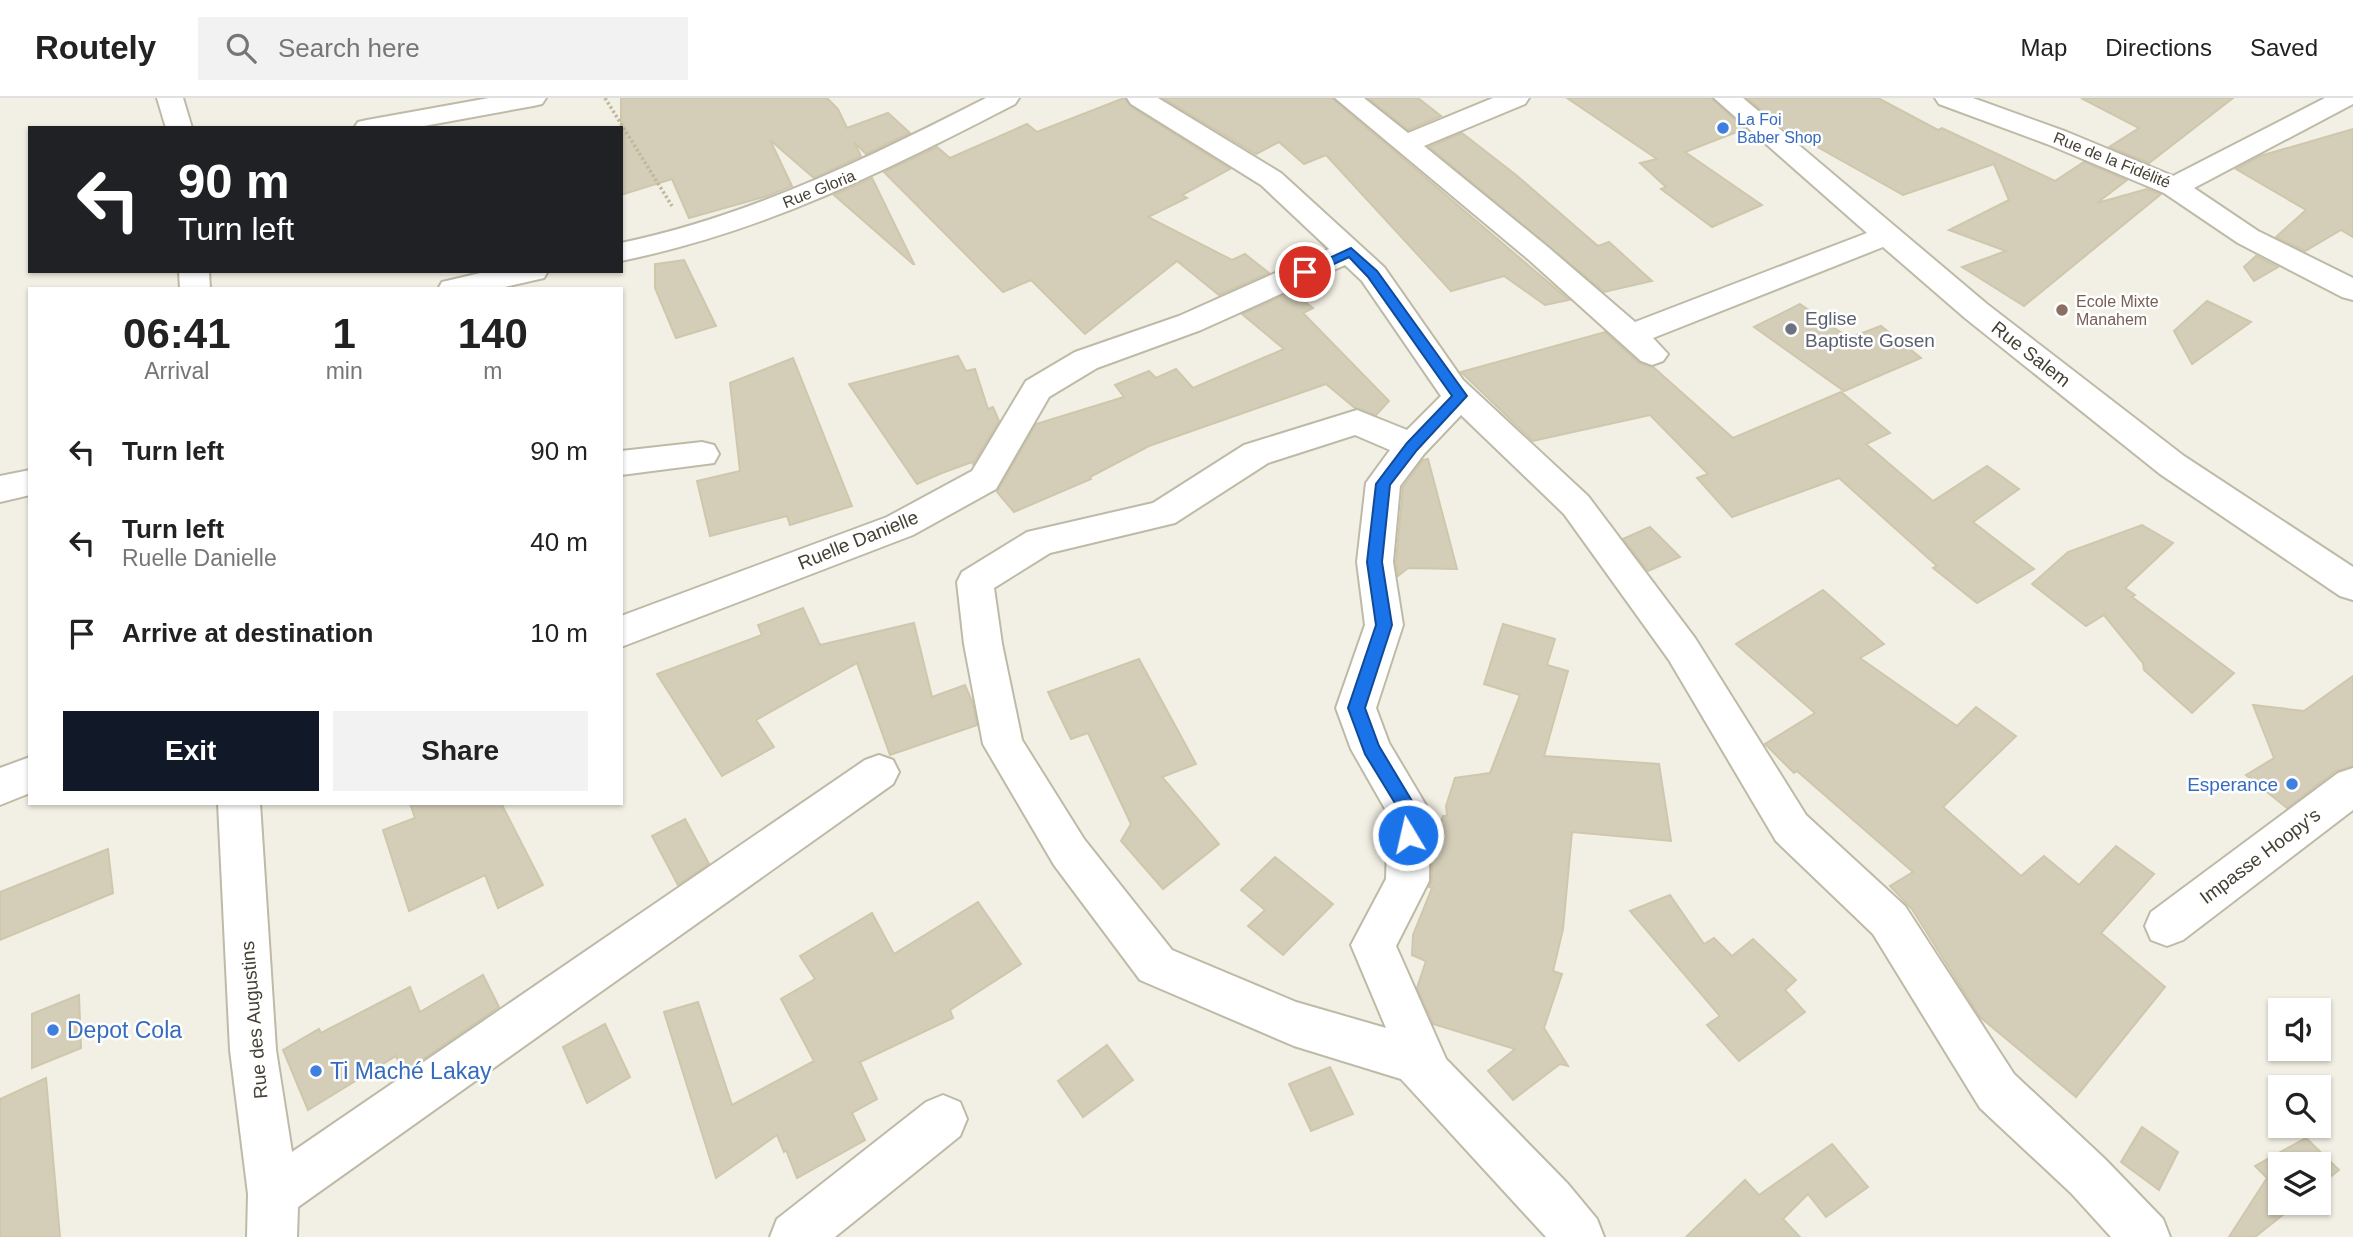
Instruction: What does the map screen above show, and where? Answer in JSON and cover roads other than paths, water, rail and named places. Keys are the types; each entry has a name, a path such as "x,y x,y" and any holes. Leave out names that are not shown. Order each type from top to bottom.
{"street":[{"path":"170,98 177,126"},
{"path":"387,126 458,119 533,98"},
{"name":"Rue Gloria","path":"623,252 688,238 746,218 871,167 1006,98"},
{"path":"1140,98 1271,179 1373,274 1452,388 1576,505 1682,649 1791,828 1889,920 1997,1091 2088,1176 2145,1237"},
{"path":"1348,98 1539,254 1642,345 1887,235"},
{"path":"1406,144 1516,98"},
{"name":"Rue Salem","path":"1727,98 1976,311 2172,465 2353,586"},
{"name":"Rue de la Fidélité","path":"1948,98 2057,138 2175,187 2345,98"},
{"path":"2175,187 2248,237 2353,290"},
{"name":"Ruelle Danielle","path":"623,631 900,526 984,480 1037,388 1086,360 1190,323 1351,251"},
{"path":"461,287 514,273"},
{"path":"1429,1074 1374,945 1406,881 1409,811 1371,749 1356,708 1384,625 1375,562 1383,484 1412,446 1461,396"},
{"path":"1412,446 1356,422 1256,454 1163,514 1040,542 975,582 983,644 1003,744 1069,852 1156,965 1294,1024 1415,1060 1550,1202 1579,1237"},
{"path":"623,463 702,454"},
{"path":"0,489 28,482"},
{"path":"272,1215 879,772"},
{"path":"0,787 28,775"},
{"name":"Impasse Hoopy's","path":"2167,926 2353,786"},
{"name":"Rue des Augustins","path":"240,805 253,1050 272,1215"},
{"path":"795,1237 943,1119"}],"place":[{"name":"La Foi Baber Shop","path":"1723,128"},
{"name":"Ecole Mixte Manahem","path":"2062,310"},
{"name":"Eglise Baptiste Gosen","path":"1791,329"},
{"name":"Esperance","path":"2292,784"},
{"name":"Depot Cola","path":"53,1030"},
{"name":"Ti Maché Lakay","path":"316,1071"}]}
